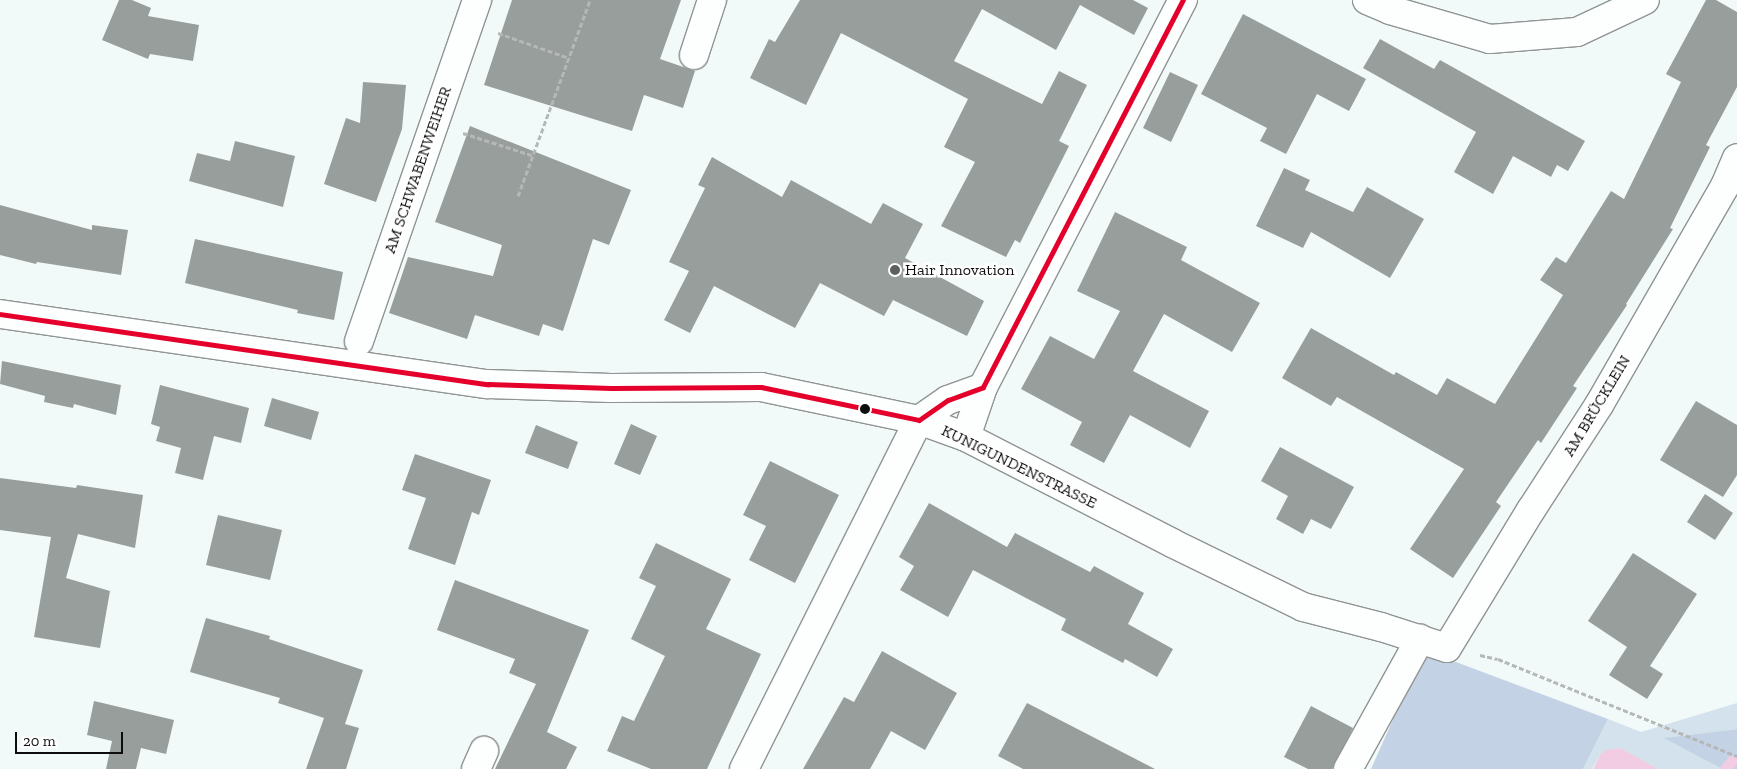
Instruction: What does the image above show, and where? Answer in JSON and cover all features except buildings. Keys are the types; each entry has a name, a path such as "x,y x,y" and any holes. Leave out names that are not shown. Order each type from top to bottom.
{"street":[{"path":"694,55 712,0"},
{"path":"966,437 983,388 1183,0"},
{"path":"1367,0 1390,10 1490,39 1577,32 1645,0"},
{"name":"AM SCHWABENWEIHER","path":"359,341 473,11"},
{"name":"AM BRÜCKLEIN","path":"1448,648 1531,510 1599,405 1726,186 1737,158"},
{"name":"KUNIGUNDENSTRASSE","path":"0,314 488,384 611,388 762,387 919,420 966,437 1172,543 1303,606 1448,648"},
{"path":"744,769 919,420 948,400 983,388"},
{"path":"1348,769 1420,639"}],"path":[{"path":"518,196 590,0"},
{"path":"473,11 569,58"},
{"path":"434,124 534,156"},
{"path":"1448,648 1498,659 1737,756"}],"shaded area":[{"path":"1424,650 1608,719 1583,769 1371,769"},
{"path":"1737,703 1737,729 1666,738 1722,769 1658,769 1649,764 1600,755 1592,769 1583,769 1608,719 1641,732"},
{"path":"1737,729 1737,769 1722,769 1664,738"},
{"path":"1620,748 1658,769 1593,769 1600,755 1606,750"}],"waterway":[{"path":"1725,769 1732,761"}],"transit line":[{"path":"919,420 948,400 983,387 1183,0"},
{"path":"0,314 488,384 611,388 761,387 919,420"}],"place":[{"name":"Hair Innovation","path":"895,270"}]}
